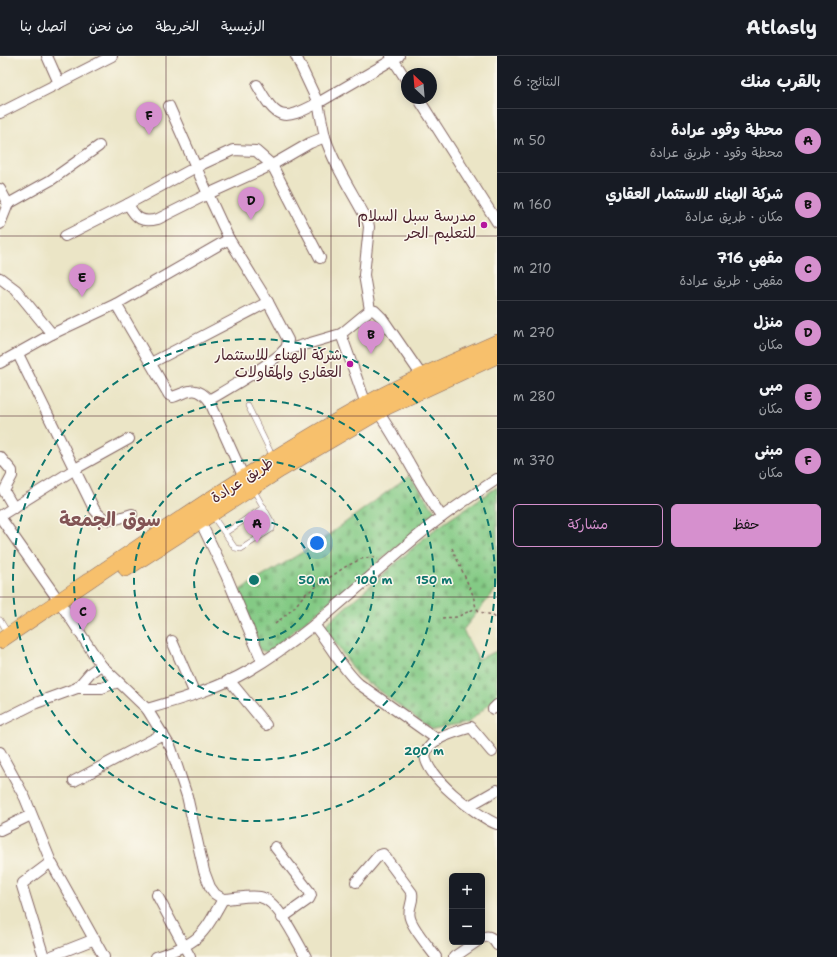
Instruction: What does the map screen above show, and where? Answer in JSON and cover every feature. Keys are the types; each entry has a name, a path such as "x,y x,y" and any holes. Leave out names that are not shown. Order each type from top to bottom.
{"main road":[{"name":"طريق عرادة","path":"0,652 62,604 249,483 422,376 496,348"},
{"name":"طريق عرادة","path":"5,638 206,518 249,483 274,460 372,408 496,348"}],"street":[{"path":"47,56 59,83"},
{"path":"0,113 112,56"},
{"path":"296,56 318,103 324,137 332,158 349,185 368,222 369,235 365,253 364,275 370,310"},
{"path":"257,85 270,107 277,113 294,115 318,103 394,57 401,70"},
{"path":"422,104 497,222"},
{"path":"169,106 229,239 268,302 288,340 287,346 283,351 260,368 209,400"},
{"path":"128,204 132,212 140,219 149,221 158,218 272,165 310,143 324,137"},
{"path":"0,224 8,204 51,180 99,146"},
{"path":"65,236 196,167 233,150 240,149 256,151 272,165 320,258"},
{"path":"0,189 8,204"},
{"path":"0,363 52,334 116,304 229,239"},
{"path":"0,278 16,290 52,334"},
{"path":"150,363 268,302"},
{"path":"116,304 171,397 195,390 200,391 209,400 249,483"},
{"path":"283,351 341,334 370,310"},
{"path":"370,310 375,311 382,318 422,376"},
{"path":"341,334 372,408 394,435 427,496 442,517"},
{"path":"18,354 94,509 101,518 107,520 113,520 132,514"},
{"path":"129,439 75,469 0,517 24,554 62,604 101,665 147,709 171,748 187,796 204,871 210,887 215,894 223,899 260,897 274,906 306,957"},
{"path":"0,457 12,471 12,476 4,491 14,508"},
{"path":"147,709 195,694 229,680 262,661 314,625 442,517 497,479"},
{"path":"206,518 226,575 262,661"},
{"path":"314,625 351,676 438,740"},
{"path":"172,641 195,694"},
{"path":"77,688 90,673 101,665"},
{"path":"229,680 266,725"},
{"path":"0,721 36,704 77,688 102,688 118,682"},
{"path":"492,752 472,727 438,740 427,751 425,758 442,783 481,816 497,824"},
{"path":"74,781 163,734"},
{"path":"0,752 25,798 51,862 104,957"},
{"path":"469,806 497,790"},
{"path":"0,830 32,815"},
{"path":"275,846 311,895 309,899 282,918"},
{"path":"356,882 379,855 383,854 412,893 413,898 409,912 410,920 436,957"},
{"path":"44,957 22,886 23,883 51,862"},
{"path":"157,895 190,957"},
{"path":"156,957 185,947 200,936 207,928 223,899"},
{"path":"485,937 488,936 492,938 497,945"},
{"path":"49,957 95,939"},
{"path":"454,957 472,945"}],"lane":[{"path":"248,406 274,460"},
{"path":"206,518 225,533 235,548 241,549 272,529 273,524 249,483"},
{"path":"225,533 264,507"},
{"path":"0,620 5,638"}],"path":[{"path":"452,548 473,595 478,612 490,614 497,619"},
{"path":"275,624 294,608 304,595 345,567 361,559 372,557 387,563"},
{"path":"442,618 457,617 476,608"}],"green space":[{"path":"410,475 437,514 268,652 260,650 240,590 316,544"},
{"path":"497,487 497,588 463,630 478,659 497,651 497,697 468,723 433,730 357,675 324,626 431,532"}],"place":[{"name":"مبنى","path":"149,135"},
{"name":"منزل","path":"251,220"},
{"name":"مدرسة سبل السلام للتعليم الحر","path":"484,225"},
{"name":"مبى","path":"82,297"},
{"name":"شركة الهناء للاستثمار العقاري","path":"371,354"},
{"name":"شركة الهناء للاستثمار العقاري والمقاولات","path":"350,364"},
{"name":"محطة وقود عرادة","path":"257,543"},
{"name":"مقهي 716","path":"83,631"}],"district":[{"name":"سوق الجمعة","path":"110,519"}]}
